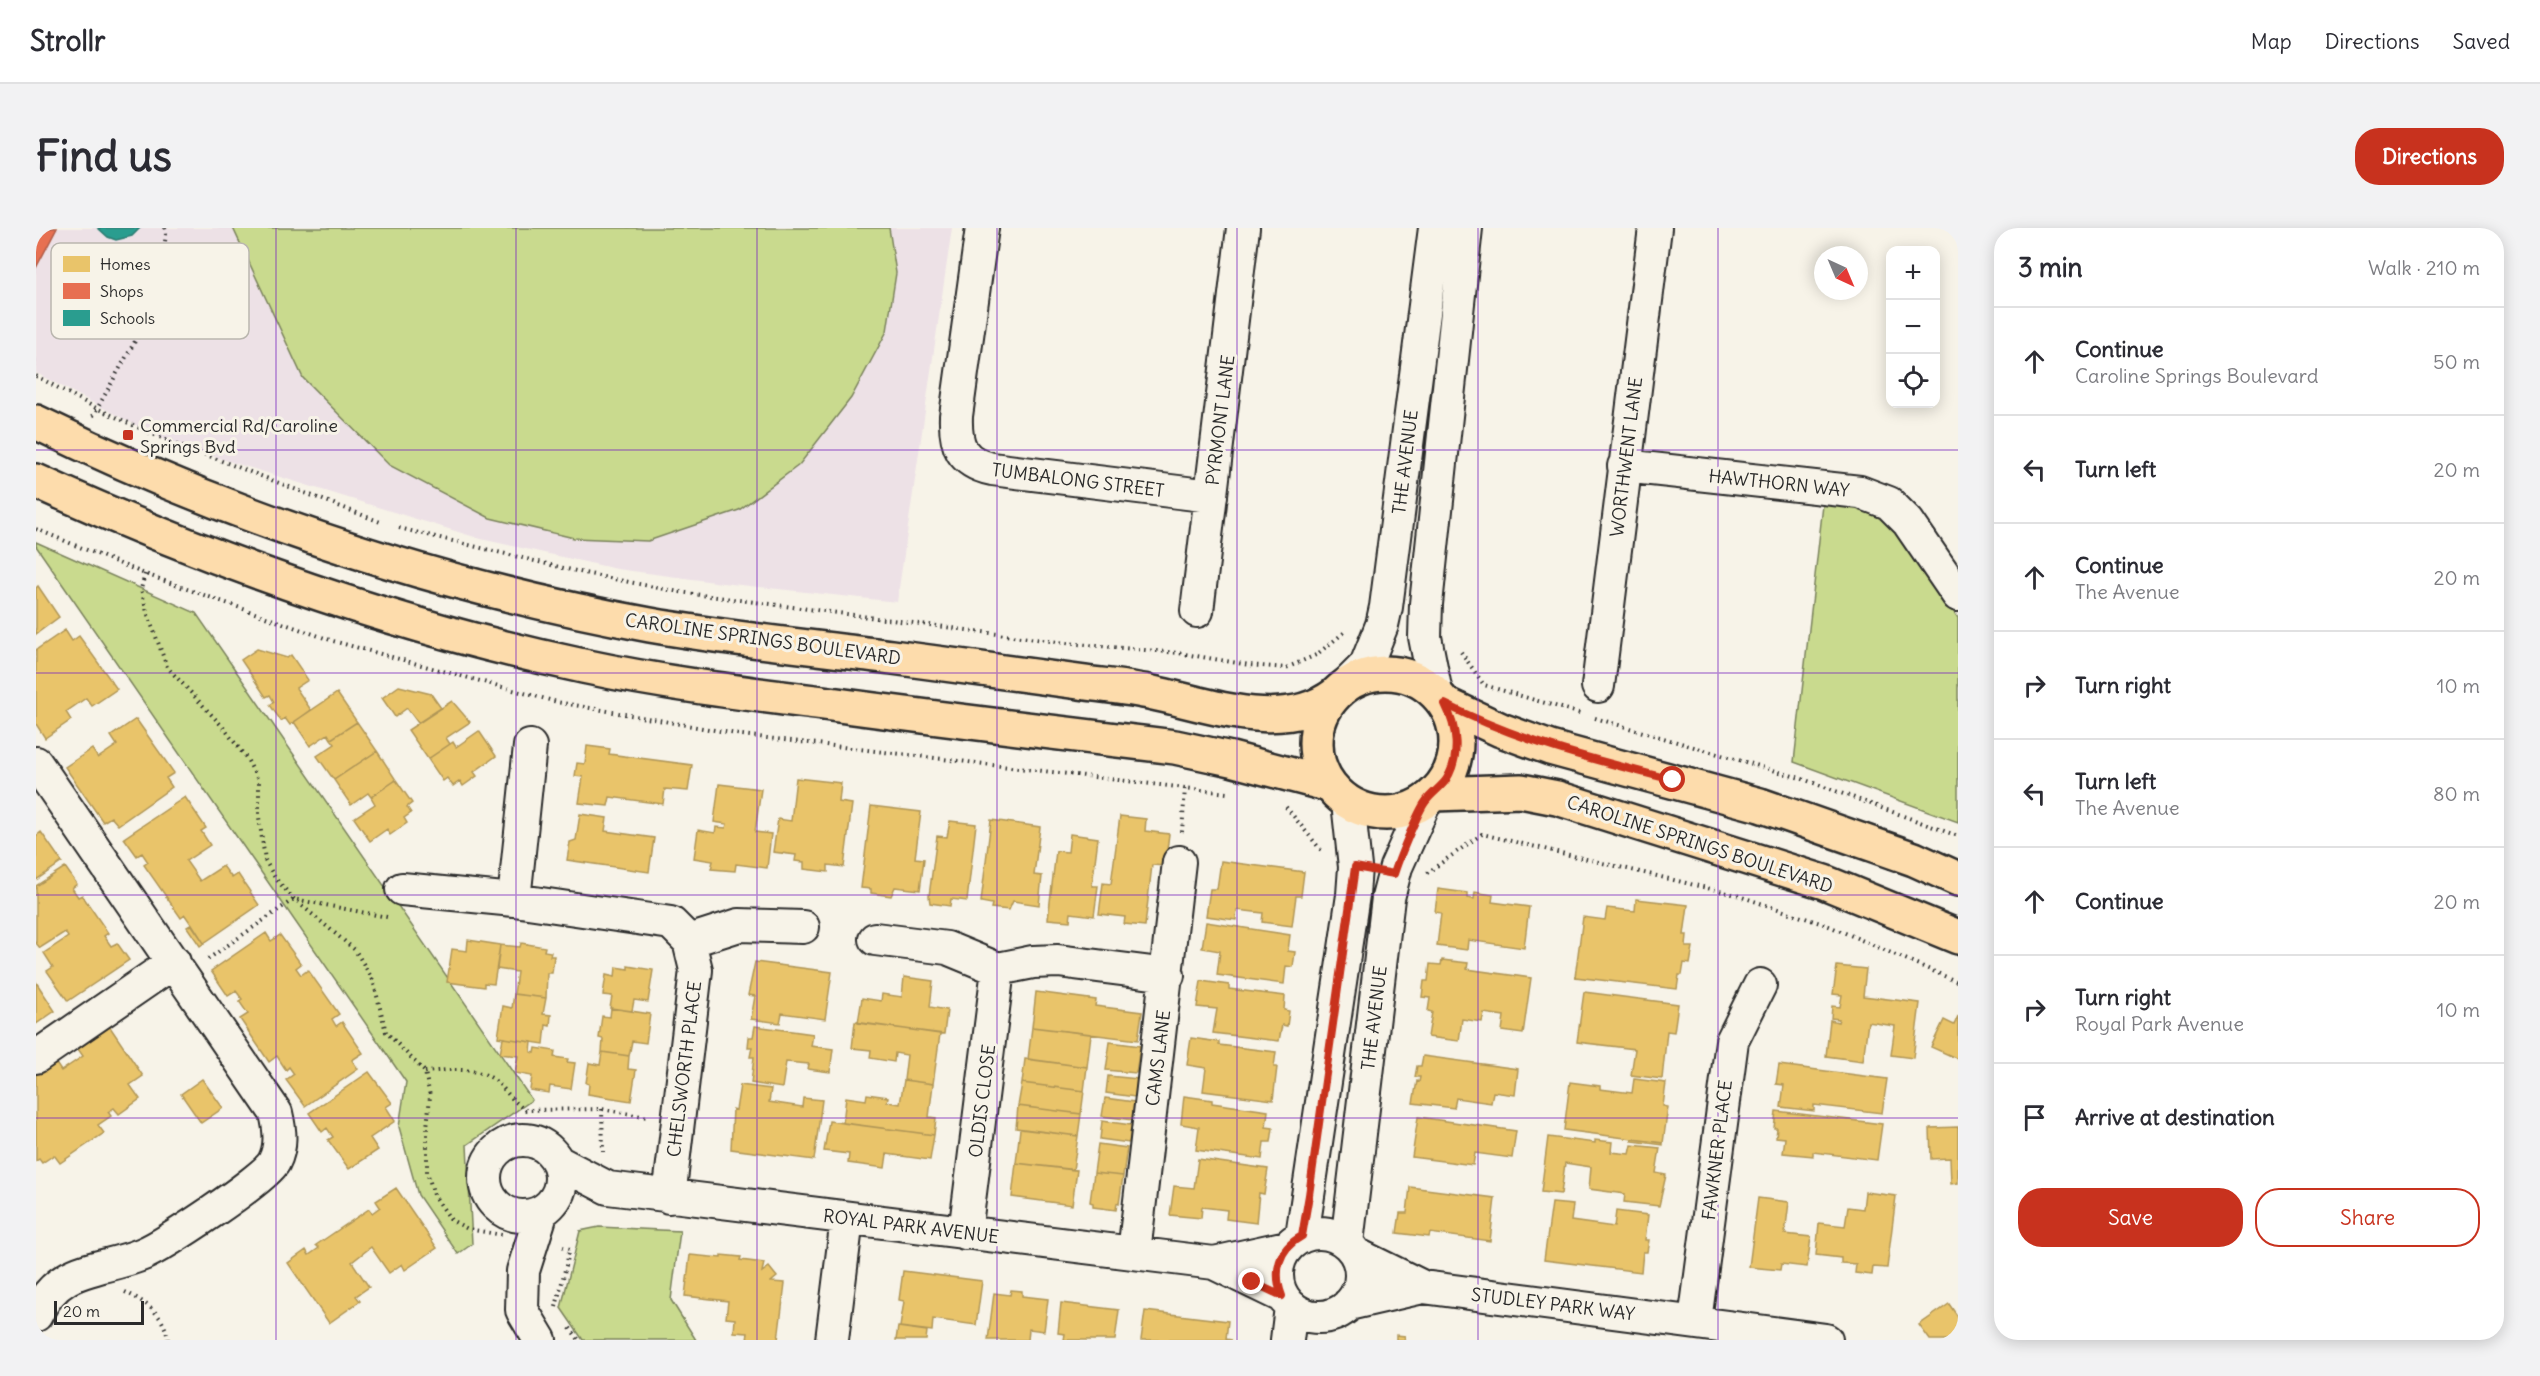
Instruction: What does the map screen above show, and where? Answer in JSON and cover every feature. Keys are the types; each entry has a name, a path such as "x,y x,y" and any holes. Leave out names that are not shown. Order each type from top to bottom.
{"main road":[{"name":"CAROLINE SPRINGS BOULEVARD","path":"36,422 207,499 363,554 550,604 651,625 768,643 893,657 1150,692 1227,711 1265,714 1294,712 1322,705 1341,690"},
{"path":"36,481 176,542 326,597 480,642 584,667 691,686 1175,747 1231,759 1339,794 1367,811 1387,813 1408,810 1430,797 1447,779 1454,760 1456,741 1454,722 1440,698"},
{"path":"1339,794 1320,768 1316,749 1317,729 1324,711 1341,690 1368,675 1393,673 1416,679 1440,698 1501,730 1550,748 1760,805 1914,859 1958,879"},
{"name":"CAROLINE SPRINGS BOULEVARD","path":"1430,797 1521,791 1557,798 1824,882 1958,937"}],"street":[{"name":"TUMBALONG STREET","path":"982,228 956,416 955,440 965,455 977,466 992,469 1211,496"},
{"name":"PYRMONT LANE","path":"1197,611 1243,228"},
{"name":"THE AVENUE","path":"1341,690 1366,665 1382,625 1386,607 1434,228"},
{"name":"THE AVENUE","path":"1440,698 1425,637 1426,604 1466,228"},
{"name":"WORTHWENT LANE","path":"1598,686 1655,228"},
{"name":"HAWTHORN WAY","path":"1624,466 1860,492 1889,503 1908,522 1958,595"},
{"path":"514,900 530,746"},
{"path":"36,763 276,1113 281,1136 273,1162 236,1195 146,1253 117,1264 84,1270 69,1276 55,1288 36,1315"},
{"name":"THE AVENUE","path":"1295,1241 1355,867 1353,835 1339,794"},
{"name":"THE AVENUE","path":"1352,1248 1388,898 1394,874 1430,797"},
{"name":"CAMS LANE","path":"1134,1253 1168,975 1179,862"},
{"path":"402,889 514,900 671,923 689,941 739,925 803,927"},
{"path":"875,939 947,948 998,969 1032,962 1058,962 1168,975"},
{"name":"CHELSWORTH PLACE","path":"669,1197 696,970 689,941"},
{"path":"36,1057 179,969"},
{"name":"OLDIS CLOSE","path":"965,1233 998,969"},
{"name":"FAWKNER PLACE","path":"1695,1321 1732,1041 1760,985"},
{"name":"ROYAL PARK AVENUE","path":"515,1229 487,1192 484,1180 485,1168 498,1148 514,1141 532,1140 552,1152 558,1162 609,1188 1214,1263 1286,1302"},
{"path":"547,1207 561,1185 558,1162"},
{"name":"ROYAL PARK AVENUE","path":"515,1229 511,1215 532,1215 547,1207 609,1188"},
{"path":"832,1340 847,1219"},
{"path":"515,1229 523,1271 522,1310 540,1340"},
{"path":"1286,1302 1312,1317 1338,1319 1357,1293 1361,1280 1361,1267 1352,1248 1326,1233 1295,1241 1280,1258 1277,1271 1278,1284 1286,1302 1287,1340"},
{"name":"ROYAL PARK AVENUE","path":"1214,1263 1295,1241"},
{"name":"STUDLEY PARK WAY","path":"1352,1248 1423,1287 1826,1340"},
{"name":"STUDLEY PARK WAY","path":"1338,1319 1423,1287"}],"path":[{"path":"165,228 165,243"},
{"path":"82,444 96,408 136,339"},
{"path":"36,376 96,408 157,436 391,526 584,573 712,597 1286,668"},
{"path":"36,529 145,574 141,589 167,667 223,727 248,759 258,782 265,860 275,878 294,899 355,950 373,980 386,1032 425,1072 430,1096 427,1172 434,1195 451,1220 468,1229 515,1229 570,1249 556,1306 561,1315"},
{"path":"1456,646 1484,685 1582,714"},
{"path":"1593,718 1800,778 1958,836"},
{"path":"1179,862 1185,788 1230,794"},
{"path":"1284,805 1298,819 1326,856 1355,867"},
{"path":"1394,874 1412,870 1429,873 1482,834 1736,895 1829,926 1958,982"},
{"path":"179,969 294,899 399,919 402,889"},
{"path":"425,1072 465,1069 496,1081 519,1106 526,1110 602,1109 678,1122"},
{"path":"115,1291 125,1292 142,1300 157,1313 167,1332 168,1340"},
{"path":"567,1323 579,1340"}],"shaded area":[{"path":"36,228 952,228 897,602 617,569 481,539 170,443 36,373"}],"green space":[{"path":"233,228 889,228 896,273 887,331 851,398 799,465 739,510 648,541 574,538 490,518 389,465 303,378 249,262 249,243 240,243"},
{"path":"1823,505 1855,508 1873,514 1889,524 1903,538 1958,618 1958,822 1794,762"},
{"path":"36,542 196,613 532,1100 467,1145 472,1244 458,1254 418,1195 399,1127 406,1082 36,546"},
{"path":"599,1227 680,1231 671,1300 696,1340 583,1340 561,1308 580,1231"}],"building: Homes":[{"path":"38,586 59,617 36,634 36,588"},
{"path":"65,630 72,641 79,636 117,689 92,706 86,698 66,712 71,720 45,738 36,724 36,650"},
{"path":"257,649 287,658 291,655 308,680 296,688 311,710 290,725 285,718 281,721 270,705 274,702 270,695 266,697 241,660"},
{"path":"399,686 431,694 441,708 418,723 407,708 395,717 382,698"},
{"path":"337,693 357,722 331,739 328,734 310,746 294,722"},
{"path":"452,701 470,722 446,738 450,744 428,759 408,730"},
{"path":"136,719 174,773 166,778 172,787 118,825 111,817 103,822 65,767 92,749 98,758 117,745 111,736"},
{"path":"357,722 377,751 334,780 317,756 335,744 331,739"},
{"path":"479,731 496,756 474,772 477,776 463,786 460,781 453,786 447,778 443,781 428,759 453,742 456,747"},
{"path":"587,746 610,749 609,754 692,765 688,791 665,789 663,804 610,797 608,806 579,803 583,777 575,776 577,763 585,764"},
{"path":"377,751 396,780 371,797 368,793 351,805 334,780"},
{"path":"796,778 841,783 839,802 852,804 844,867 828,865 828,872 804,869 804,862 795,861 796,855 773,852 778,819 791,821"},
{"path":"396,780 412,803 407,807 411,813 404,818 407,823 390,835 387,829 370,841 354,818 375,804 371,797"},
{"path":"719,784 761,789 755,832 771,834 767,868 736,864 735,871 711,869 713,861 694,858 698,830 715,833 716,827 726,828 727,824 714,822"},
{"path":"185,797 206,828 201,831 210,845 186,861 200,881 223,866 232,878 238,874 259,905 204,943 185,915 181,918 144,865 148,862 142,853 137,856 124,838"},
{"path":"871,806 921,812 915,858 924,859 920,890 895,887 891,896 871,893 871,889 861,888"},
{"path":"580,814 607,818 605,831 654,838 649,872 567,860 570,842 576,840"},
{"path":"1120,816 1146,819 1145,831 1169,834 1165,866 1152,865 1145,926 1124,924 1125,917 1099,914 1103,883 1111,884"},
{"path":"991,820 1040,827 1034,875 1042,876 1039,905 1013,901 1009,910 991,908 992,904 981,902"},
{"path":"950,821 976,824 967,901 951,899 950,906 930,903 929,896 937,836 947,837"},
{"path":"41,832 62,862 36,880 36,836"},
{"path":"1070,834 1098,838 1092,886 1098,886 1094,916 1071,913 1070,921 1048,919 1056,851 1068,852"},
{"path":"1221,861 1304,872 1301,896 1296,896 1292,926 1262,922 1263,913 1237,910 1236,920 1206,916 1210,889 1217,889"},
{"path":"65,867 77,884 72,888 78,897 82,895 108,933 104,936 111,946 117,943 129,960 68,1001 47,971 53,967 44,953 68,937 65,932 40,948 36,943 36,886"},
{"path":"1438,889 1467,893 1467,898 1474,899 1475,892 1493,895 1492,902 1529,907 1524,948 1468,940 1467,950 1437,946 1441,913 1435,912"},
{"path":"1636,899 1688,905 1684,935 1687,935 1686,947 1693,947 1690,964 1684,963 1677,989 1575,977 1583,917 1605,920 1607,908 1635,911"},
{"path":"1206,922 1290,935 1288,951 1295,952 1293,967 1286,966 1284,984 1217,975 1220,951 1202,948"},
{"path":"192,924 204,943 200,946 187,927"},
{"path":"266,933 271,941 280,935 301,964 296,968 301,975 308,970 339,1014 332,1019 336,1026 342,1022 363,1053 352,1060 358,1069 305,1106 286,1080 294,1074 289,1067 286,1070 277,1056 269,1062 240,1019 248,1014 239,1001 242,999 236,991 228,996 211,971"},
{"path":"468,940 500,945 494,984 484,983 484,987 447,982 452,949 467,951"},
{"path":"521,943 545,947 544,951 551,952 550,956 554,956 552,973 547,973 546,998 514,994 517,972 497,969 500,945 520,947"},
{"path":"1442,960 1468,963 1467,969 1531,978 1523,1034 1502,1031 1504,1016 1484,1013 1482,1022 1462,1019 1459,1041 1428,1037 1432,1012 1428,1011 1430,998 1422,997 1424,981 1428,981 1430,964 1441,965"},
{"path":"755,962 832,972 825,1019 782,1013 780,1023 751,1019 755,996 748,995"},
{"path":"628,966 653,970 648,1002 634,1000 632,1011 610,1008 612,996 603,995 606,975 615,977 616,967 628,969"},
{"path":"1837,966 1866,969 1863,996 1920,1003 1913,1058 1891,1055 1895,1026 1868,1022 1863,1061 1826,1056 1830,1020 1838,1022 1839,1019 1831,1018 1832,1006 1840,1007 1842,995 1833,994"},
{"path":"904,977 933,981 930,1007 947,1010 944,1034 858,1023 862,998 881,1001 882,994 902,997"},
{"path":"1201,981 1229,985 1229,989 1285,996 1284,1010 1289,1011 1287,1026 1282,1025 1279,1041 1213,1033 1217,1009 1197,1007"},
{"path":"36,982 55,1011 36,1024"},
{"path":"1036,992 1096,1000 1095,1006 1142,1012 1138,1040 1032,1027"},
{"path":"1584,992 1678,1004 1674,1032 1667,1031 1662,1079 1631,1075 1635,1049 1577,1042"},
{"path":"514,994 546,998 543,1014 551,1015 550,1026 546,1025 544,1044 498,1037 503,1006 512,1008"},
{"path":"611,1008 650,1014 646,1043 632,1041 629,1056 602,1052 603,1039 599,1038 602,1016 610,1017"},
{"path":"1958,1016 1958,1059 1931,1047 1944,1020 1954,1025"},
{"path":"855,1022 940,1034 933,1084 904,1080 907,1055 895,1053 894,1062 870,1058 871,1050 852,1048"},
{"path":"755,1026 813,1034 811,1046 833,1049 830,1072 808,1069 809,1064 786,1062 782,1088 751,1083 754,1057 750,1057 752,1047 748,1047 749,1037 753,1037"},
{"path":"110,1027 143,1076 130,1085 140,1099 119,1114 114,1108 108,1112 111,1116 98,1125 104,1133 60,1163 54,1155 42,1163 39,1159 36,1161 36,1075 55,1062 61,1071 83,1056 78,1049"},
{"path":"1032,1027 1091,1034 1087,1067 1028,1059"},
{"path":"503,1038 532,1042 531,1052 535,1053 536,1048 555,1051 554,1057 568,1059 567,1062 575,1063 571,1089 550,1086 549,1093 530,1090 532,1076 515,1073 518,1056 500,1054"},
{"path":"1191,1038 1219,1042 1219,1045 1276,1052 1274,1067 1277,1067 1273,1100 1203,1091 1206,1068 1187,1065"},
{"path":"1110,1042 1140,1046 1136,1073 1106,1070"},
{"path":"602,1052 629,1056 628,1069 636,1070 631,1101 588,1094 589,1084 586,1083 589,1063 600,1065"},
{"path":"1423,1056 1518,1069 1515,1095 1493,1092 1491,1103 1456,1098 1454,1108 1413,1103 1417,1081 1419,1082 1420,1077 1415,1077 1417,1066 1421,1066"},
{"path":"1025,1059 1087,1067 1084,1091 1022,1083"},
{"path":"1779,1065 1887,1079 1882,1113 1814,1105 1814,1111 1781,1107 1784,1085 1776,1084"},
{"path":"369,1072 392,1103 386,1107 395,1121 370,1138 378,1150 349,1169 328,1140 333,1137 327,1128 322,1132 309,1113"},
{"path":"1108,1076 1138,1079 1135,1097 1106,1093"},
{"path":"202,1079 223,1108 201,1123 181,1094"},
{"path":"1634,1079 1666,1083 1663,1106 1668,1107 1663,1143 1564,1130 1570,1082 1632,1093"},
{"path":"904,1080 933,1084 929,1117 936,1118 934,1135 843,1123 846,1097 866,1100 867,1094 888,1097 887,1102 900,1104"},
{"path":"1022,1083 1084,1091 1081,1114 1018,1106"},
{"path":"740,1085 771,1089 769,1102 802,1107 803,1098 822,1100 814,1160 731,1149 733,1109 736,1110"},
{"path":"1184,1096 1212,1100 1212,1103 1268,1111 1266,1127 1273,1128 1271,1142 1264,1142 1262,1159 1196,1150 1199,1127 1181,1124"},
{"path":"1105,1098 1134,1102 1132,1120 1102,1116"},
{"path":"1018,1106 1081,1114 1078,1136 1016,1128"},
{"path":"1776,1111 1882,1124 1877,1160 1813,1152 1813,1156 1783,1153 1785,1138 1776,1137 1777,1128 1774,1128"},
{"path":"1418,1117 1516,1131 1512,1158 1475,1153 1473,1165 1412,1157"},
{"path":"829,1121 934,1135 930,1160 887,1154 885,1168 848,1163 849,1154 824,1151"},
{"path":"1102,1121 1131,1125 1129,1143 1100,1139"},
{"path":"1958,1127 1958,1183 1951,1184 1950,1158 1931,1159 1930,1128"},
{"path":"1020,1129 1078,1136 1073,1170 1016,1163"},
{"path":"1548,1137 1595,1143 1595,1140 1612,1142 1611,1152 1630,1154 1632,1145 1660,1148 1656,1173 1666,1175 1659,1206 1624,1202 1625,1194 1589,1189 1591,1167 1565,1163 1561,1194 1541,1192"},
{"path":"1633,1139 1663,1143 1663,1145 1632,1141"},
{"path":"1098,1144 1127,1148 1123,1176 1094,1173"},
{"path":"1198,1159 1268,1169 1264,1194 1259,1193 1256,1223 1226,1219 1227,1210 1202,1207 1201,1218 1170,1215 1174,1186 1194,1188"},
{"path":"1016,1163 1077,1170 1072,1205 1012,1197"},
{"path":"1094,1173 1123,1176 1116,1210 1093,1207 1093,1203 1090,1202"},
{"path":"1410,1187 1495,1198 1490,1241 1430,1233 1429,1237 1397,1233 1400,1213 1407,1213"},
{"path":"396,1188 437,1248 405,1270 402,1264 389,1273 371,1247 352,1262 369,1287 356,1296 360,1301 329,1323 288,1263 306,1250 309,1255 319,1248 316,1245 369,1209 372,1213 380,1207 376,1201"},
{"path":"1865,1192 1896,1196 1887,1268 1873,1267 1872,1275 1855,1273 1856,1264 1841,1263 1841,1258 1816,1255 1819,1223 1845,1226 1848,1207 1863,1209"},
{"path":"1758,1198 1789,1202 1785,1234 1811,1237 1807,1267 1781,1264 1780,1270 1749,1267"},
{"path":"1552,1203 1573,1205 1571,1221 1614,1227 1616,1211 1648,1215 1645,1240 1649,1240 1647,1252 1643,1252 1641,1272 1544,1260"},
{"path":"690,1255 741,1257 740,1260 764,1263 762,1272 769,1267 777,1277 771,1282 785,1283 778,1340 747,1340 748,1333 734,1332 735,1319 726,1318 728,1301 685,1296"},
{"path":"903,1271 982,1281 976,1325 933,1319 932,1331 900,1327 904,1301 899,1300"},
{"path":"1011,1290 1022,1291 1022,1296 1048,1299 1044,1331 1029,1329 1028,1340 988,1340 994,1293 1010,1295"},
{"path":"1061,1303 1119,1310 1115,1340 1064,1340 1065,1334 1058,1333"},
{"path":"1949,1304 1958,1317 1958,1340 1930,1340 1919,1325"},
{"path":"1145,1311 1228,1321 1226,1339 1232,1340 1141,1340"},
{"path":"898,1327 927,1331 926,1340 896,1340"},
{"path":"1396,1335 1405,1336 1404,1340 1396,1340"}],"building: Shops":[{"path":"36,228 57,228 36,268"}],"building: Schools":[{"path":"98,228 140,228 132,236 116,240 108,237"}],"place":[{"name":"Commercial Rd/Caroline Springs Bvd","path":"128,435"}],"route":[{"path":"1252,1282 1282,1296 1277,1271 1280,1258 1287,1246 1302,1236 1353,896 1355,867 1394,874 1426,800 1447,779 1454,760 1456,741 1454,722 1445,704 1501,730 1550,748 1673,780"}]}
